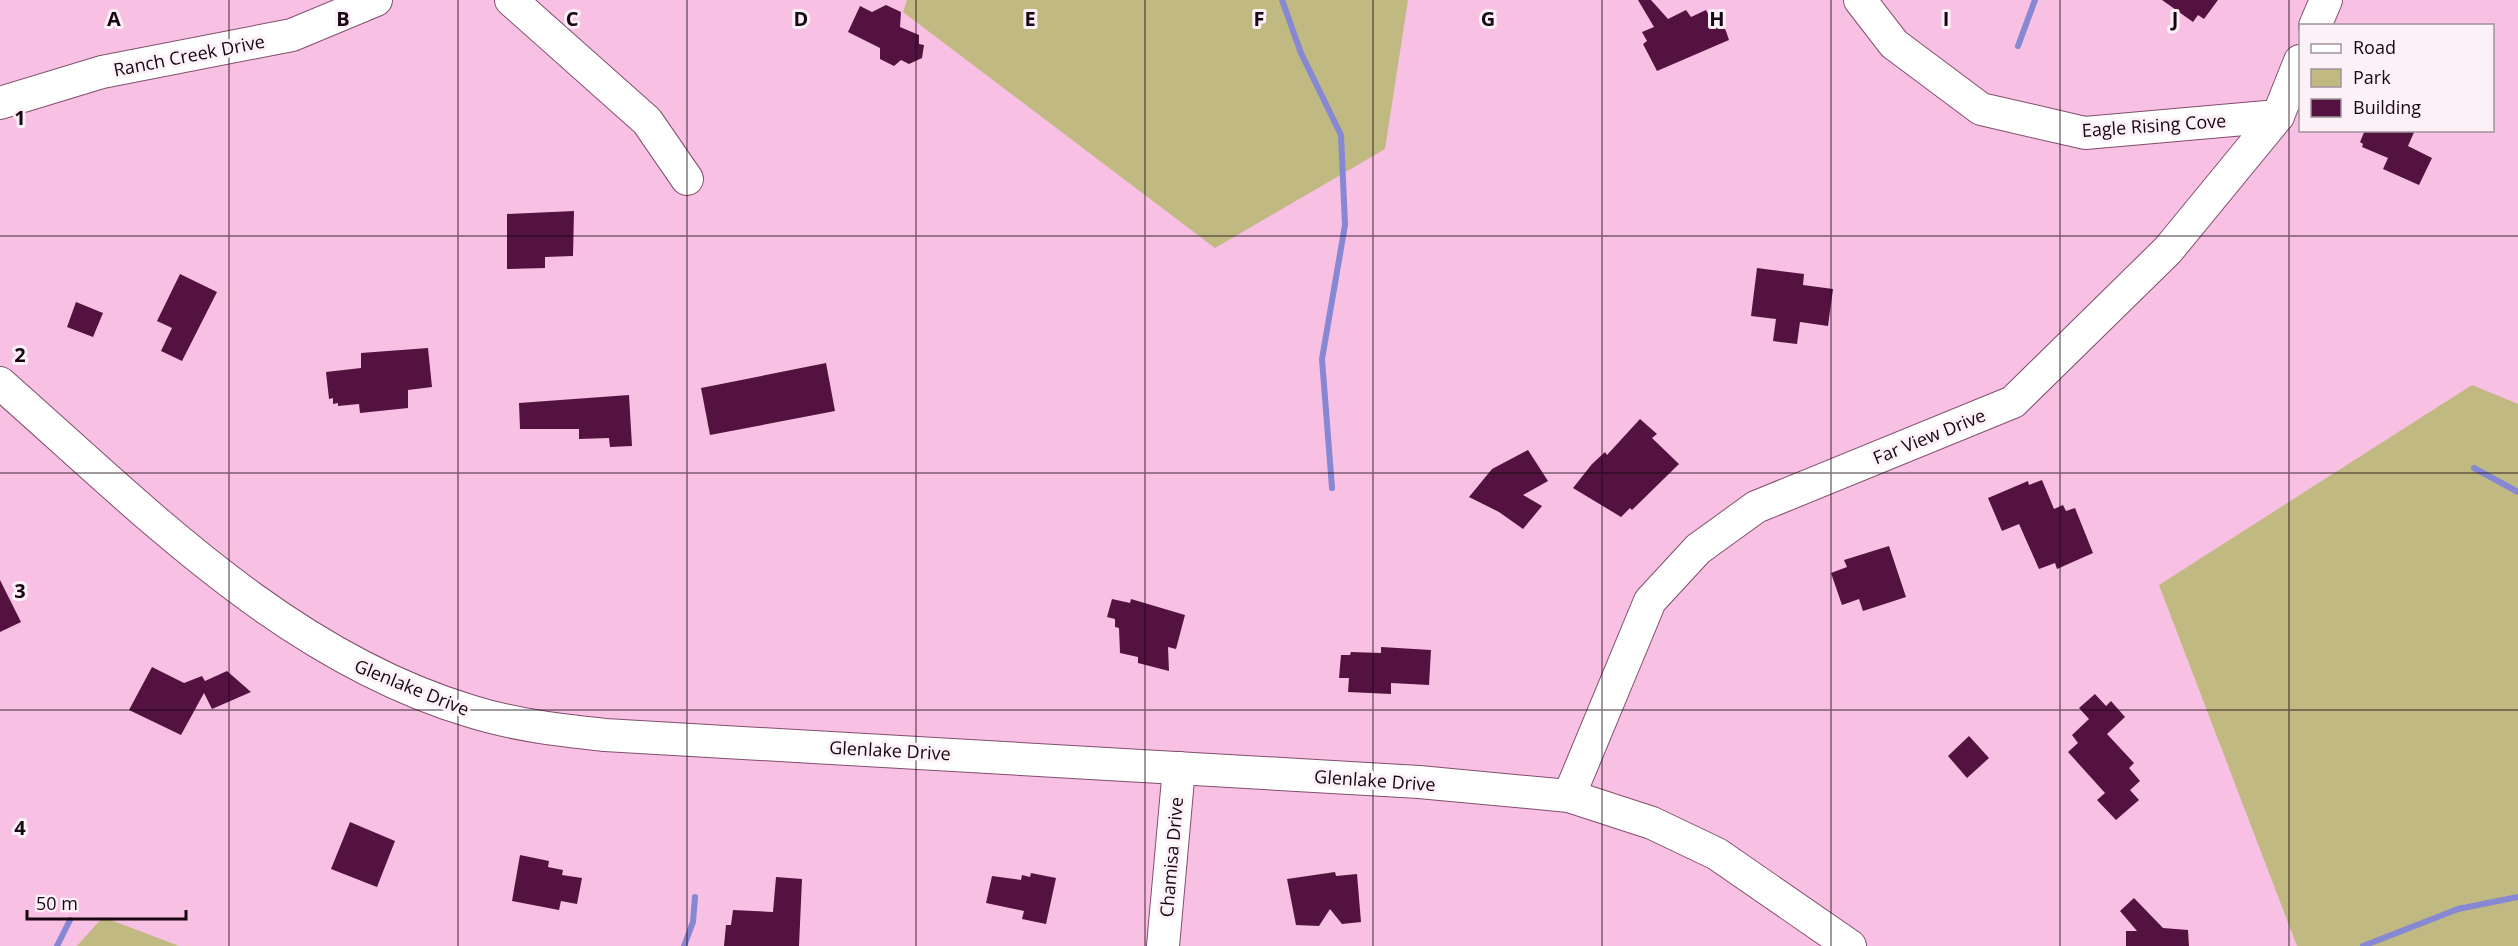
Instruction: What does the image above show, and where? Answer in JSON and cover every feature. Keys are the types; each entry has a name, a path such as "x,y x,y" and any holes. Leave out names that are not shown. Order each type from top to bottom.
{"street":[{"name":"Ranch Creek Drive","path":"0,103 102,72 292,35 376,0"},
{"path":"511,0 647,122 687,179"},
{"name":"Eagle Rising Cove","path":"1860,0 1894,44 1981,109 2085,133 2278,116"},
{"path":"2316,24 2326,0"},
{"name":"Far View Drive","path":"1569,796 1650,601 1698,549 1756,507 2013,402 2168,250 2278,116 2299,66"},
{"name":"Glenlake Drive","path":"0,383 140,507 265,610 338,656 398,684 471,712 536,727 605,735 1419,782 1569,796 1653,823 1717,854 1850,946"},
{"name":"Chamisa Drive","path":"1163,946 1179,768"}],"green space":[{"path":"907,0 1408,0 1385,149 1215,248 903,12"},
{"path":"2472,385 2518,404 2518,946 2297,946 2159,585"},
{"path":"103,917 179,946 77,946"}],"building":[{"path":"1638,0 1651,0 1668,19 1686,10 1691,17 1706,10 1715,27 1722,25 1729,40 1657,71 1643,44 1647,41 1642,32 1654,27"},
{"path":"2162,0 2218,0 2204,19 2198,15 2193,22"},
{"path":"886,5 901,12 900,27 919,35 919,44 924,45 922,58 909,64 901,60 894,66 880,59 880,48 848,32 860,6 872,12"},
{"path":"2364,132 2414,132 2408,146 2432,158 2419,185 2383,169 2388,158 2362,147 2363,144 2360,142"},
{"path":"574,211 573,256 545,257 545,268 507,269 507,214"},
{"path":"1757,268 1804,274 1803,285 1833,289 1828,326 1800,322 1797,344 1773,341 1776,319 1751,316"},
{"path":"180,274 217,292 182,361 161,351 172,328 157,321"},
{"path":"76,302 103,313 93,337 67,327"},
{"path":"428,348 432,387 408,390 408,408 360,413 359,404 338,406 338,403 333,404 333,398 329,399 326,372 361,368 361,353"},
{"path":"826,363 835,411 710,435 701,388"},
{"path":"629,395 632,446 610,447 609,438 579,439 579,429 520,429 519,403"},
{"path":"1640,419 1657,434 1652,438 1679,464 1632,510 1630,508 1621,517 1573,488 1592,464 1605,452 1607,455"},
{"path":"1528,450 1548,481 1523,495 1542,506 1523,529 1499,512 1469,497 1492,469"},
{"path":"2042,480 2054,509 2063,505 2066,511 2075,508 2093,553 2057,569 2055,563 2039,569 2019,524 2002,531 1988,498 2028,481 2029,485"},
{"path":"1889,546 1906,597 1863,611 1859,599 1842,605 1831,573 1847,567 1844,560"},
{"path":"0,580 21,622 0,632"},
{"path":"1112,599 1130,603 1131,599 1185,615 1176,649 1168,647 1169,671 1138,663 1138,657 1120,653 1119,628 1115,627 1115,619 1107,617"},
{"path":"1381,647 1431,650 1429,685 1391,683 1391,694 1348,692 1349,678 1339,678 1341,655 1350,655 1351,652 1381,653"},
{"path":"152,667 184,683 202,676 205,681 227,671 251,692 212,709 204,693 181,735 129,710"},
{"path":"2095,694 2106,706 2111,701 2125,717 2107,734 2134,763 2129,768 2140,781 2130,790 2139,800 2116,820 2097,800 2105,793 2068,752 2078,743 2072,735 2089,719 2079,708"},
{"path":"1969,736 1989,758 1967,778 1948,756"},
{"path":"350,822 395,841 377,887 331,869"},
{"path":"520,855 549,861 548,867 563,870 562,875 582,878 577,904 561,901 559,910 512,901"},
{"path":"1335,872 1336,876 1357,874 1361,922 1342,924 1330,909 1319,926 1296,925 1287,879"},
{"path":"1031,873 1056,878 1046,924 1022,919 1024,911 986,903 992,876 1021,880 1022,875 1030,877"},
{"path":"776,877 802,879 799,946 724,946 726,925 731,925 733,910 773,912"},
{"path":"2134,898 2163,928 2188,930 2189,946 2126,946 2126,931 2137,931 2120,911"}],"waterway":[{"path":"1282,0 1301,53 1341,135 1345,225 1322,359 1332,488"},
{"path":"2018,46 2035,0"},
{"path":"2474,468 2518,492"},
{"path":"684,946 693,922 695,897"},
{"path":"2363,946 2458,909 2518,897"},
{"path":"57,946 70,920"}]}
